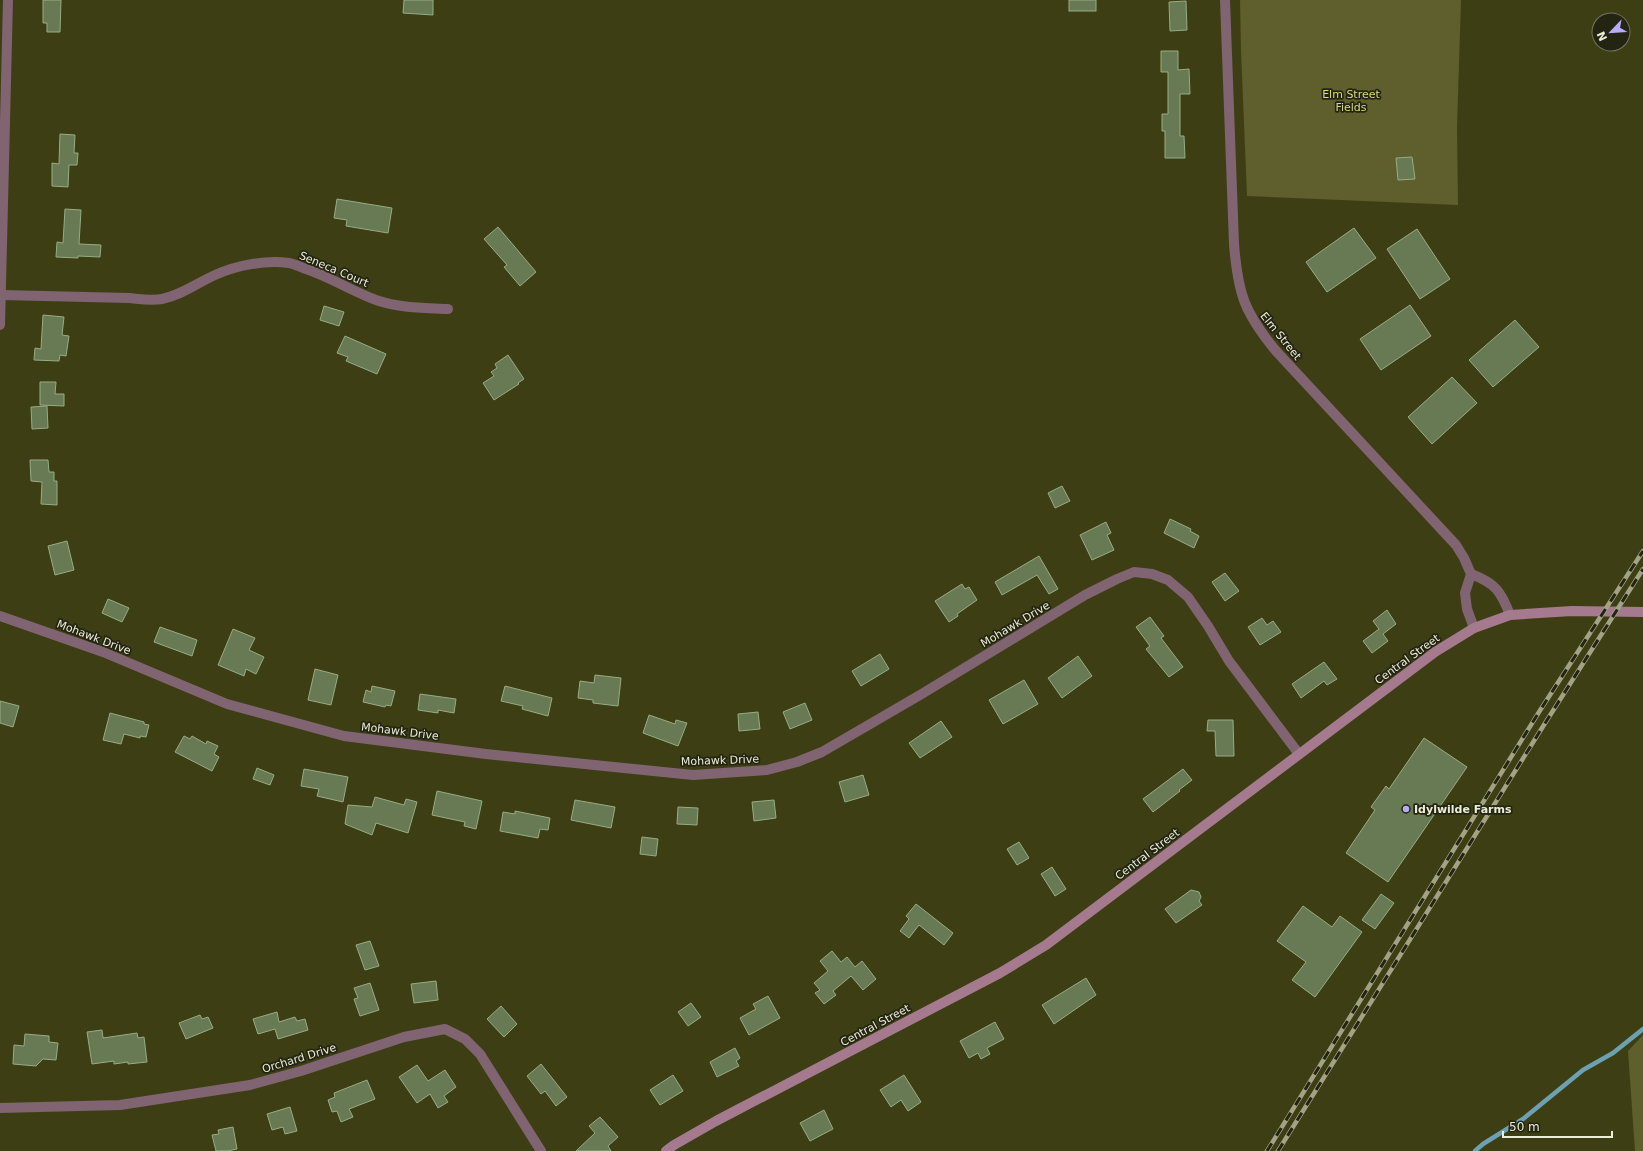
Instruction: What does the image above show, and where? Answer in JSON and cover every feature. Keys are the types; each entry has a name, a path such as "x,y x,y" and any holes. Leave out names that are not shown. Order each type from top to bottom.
{"street":[{"path":"0,325 8,0"},
{"name":"Elm Street","path":"1225,0 1234,244 1239,286 1247,310 1256,325 1276,351 1456,545 1471,574"},
{"name":"Seneca Court","path":"1,295 129,298 148,300 162,299 176,295 236,267 290,263 318,273 382,301 412,307 448,309"},
{"name":"Mohawk Drive","path":"0,616 103,652 227,704 344,736 486,754 693,775 767,770 797,762 822,752 946,680 1085,595 1117,578 1134,572 1152,574 1168,580 1188,597 1229,661 1300,754"},
{"path":"1474,628 1467,609 1465,593 1471,574 1487,580 1503,597 1510,615"},
{"name":"Central Street","path":"666,1151 716,1121 941,1004 1046,945 1435,652 1474,628 1510,615 1572,611 1643,612"},
{"name":"Orchard Drive","path":"0,1108 120,1105 250,1085 301,1071 404,1036 445,1029 466,1039 480,1054 542,1151"}],"green space":[{"name":"Elm Street Fields","path":"1240,0 1461,0 1457,128 1458,205 1247,196"},
{"path":"1643,1035 1643,1151 1635,1151 1628,1051"}],"building":[{"path":"43,0 61,0 60,32 47,32 47,23 43,23"},
{"path":"404,0 433,0 433,15 403,13"},
{"path":"1069,0 1096,0 1096,11 1069,11"},
{"path":"1186,1 1187,30 1170,31 1169,2"},
{"path":"1161,51 1178,51 1178,70 1189,69 1190,94 1180,94 1180,136 1184,136 1185,158 1165,158 1165,131 1162,131 1162,114 1168,114 1168,72 1161,72"},
{"path":"60,134 75,135 74,153 78,153 77,165 69,165 68,187 52,186 52,163 59,164"},
{"path":"1412,157 1415,179 1398,180 1396,158"},
{"path":"337,199 392,208 388,233 346,226 347,220 334,218"},
{"path":"65,209 81,210 79,244 101,245 100,257 56,257 57,242 63,243"},
{"path":"498,227 536,272 520,286 504,267 507,265 484,239"},
{"path":"1354,228 1376,258 1327,292 1306,262"},
{"path":"1417,229 1450,279 1420,299 1387,249"},
{"path":"1410,305 1431,336 1381,370 1360,339"},
{"path":"324,306 344,312 339,326 320,320"},
{"path":"43,315 64,317 62,335 69,336 66,356 60,355 59,361 34,360 35,348 41,349"},
{"path":"1515,320 1539,347 1493,387 1469,360"},
{"path":"345,336 386,354 377,374 346,361 348,357 337,353"},
{"path":"508,355 524,379 518,383 519,384 494,400 483,383 494,376 491,372 497,368 495,364"},
{"path":"1452,377 1477,403 1432,444 1408,417"},
{"path":"40,382 56,382 55,394 64,394 64,406 40,405"},
{"path":"47,406 48,428 32,429 31,407"},
{"path":"30,460 48,460 49,472 54,472 54,481 57,481 57,505 41,504 42,482 31,481"},
{"path":"1062,486 1070,501 1055,508 1048,493"},
{"path":"1170,519 1191,529 1190,531 1199,536 1194,548 1164,533"},
{"path":"1106,522 1111,533 1107,535 1114,550 1092,560 1080,535"},
{"path":"67,541 74,570 55,575 48,546"},
{"path":"1039,556 1058,589 1049,594 1037,575 1002,595 995,582"},
{"path":"1225,573 1239,591 1225,601 1212,582"},
{"path":"962,584 965,589 969,587 977,600 957,614 958,616 949,622 935,601"},
{"path":"108,599 129,608 122,622 102,613"},
{"path":"1387,610 1396,624 1383,634 1388,641 1372,653 1363,641 1379,629 1373,621"},
{"path":"1150,617 1164,636 1161,638 1183,667 1169,677 1146,649 1150,646 1136,627"},
{"path":"1262,618 1267,625 1273,621 1281,632 1260,645 1248,627"},
{"path":"160,627 197,640 192,656 154,642"},
{"path":"233,629 255,638 249,650 264,657 256,674 246,669 244,676 218,665"},
{"path":"880,654 889,669 861,686 852,671"},
{"path":"1078,656 1092,676 1062,698 1048,678"},
{"path":"1324,662 1337,679 1327,685 1324,681 1301,698 1292,684"},
{"path":"315,669 338,675 331,705 308,700"},
{"path":"595,675 621,678 618,706 593,703 593,700 578,698 580,681 594,683"},
{"path":"1024,680 1038,704 1003,724 989,700"},
{"path":"372,686 395,691 391,706 386,705 385,707 363,702 366,690 371,692"},
{"path":"505,686 552,698 548,716 522,709 523,706 501,701"},
{"path":"420,694 456,699 454,713 438,710 438,713 418,710"},
{"path":"0,701 19,706 13,727 0,723"},
{"path":"805,703 812,720 790,729 783,712"},
{"path":"758,712 760,729 739,731 738,714"},
{"path":"110,713 144,722 144,724 149,725 146,737 140,736 140,738 124,734 121,744 103,740"},
{"path":"649,715 675,724 676,720 687,723 678,746 643,733"},
{"path":"1208,720 1233,720 1234,756 1216,756 1215,731 1207,731"},
{"path":"941,721 952,737 920,758 909,743"},
{"path":"184,736 190,739 192,736 206,744 207,741 218,746 214,754 219,757 212,771 175,752"},
{"name":"Idylwilde Farms","path":"1424,738 1467,767 1388,882 1346,853 1375,810 1371,807 1386,786 1389,789"},
{"path":"257,768 274,775 270,785 253,779"},
{"path":"304,769 348,777 343,802 317,796 319,789 301,786"},
{"path":"1183,769 1192,780 1153,812 1143,799"},
{"path":"863,775 869,795 845,802 839,782"},
{"path":"437,791 482,801 476,829 464,826 465,822 432,815"},
{"path":"375,797 404,805 406,799 417,802 408,833 376,823 372,835 345,824 348,805 372,807"},
{"path":"575,800 615,807 611,828 571,820"},
{"path":"774,800 776,818 754,821 752,802"},
{"path":"678,807 698,808 697,825 677,824"},
{"path":"515,811 550,818 548,830 540,829 538,838 500,831 503,812 515,814"},
{"path":"642,837 658,839 656,856 640,854"},
{"path":"1019,842 1029,858 1017,865 1007,849"},
{"path":"1052,867 1066,889 1055,896 1041,874"},
{"path":"1191,890 1199,892 1201,897 1199,901 1202,905 1176,923 1165,909"},
{"path":"1381,894 1394,903 1375,929 1362,920"},
{"path":"916,904 953,933 944,945 919,925 909,938 900,931 909,919 906,916"},
{"path":"1303,906 1332,927 1340,916 1362,932 1315,997 1292,980 1306,962 1277,941"},
{"path":"370,941 379,966 365,970 356,945"},
{"path":"832,951 841,962 847,957 855,967 862,961 876,979 863,990 851,976 833,991 836,995 824,1004 815,993 820,990 814,983 828,971 820,961"},
{"path":"1086,978 1096,995 1054,1024 1042,1005"},
{"path":"436,981 438,1000 414,1003 411,984"},
{"path":"370,983 379,1010 360,1016 354,999 358,998 354,988"},
{"path":"768,996 780,1018 749,1035 740,1018 756,1009 753,1004"},
{"path":"691,1003 701,1017 688,1026 678,1012"},
{"path":"501,1006 517,1024 504,1037 487,1019"},
{"path":"277,1012 279,1022 295,1017 297,1021 305,1019 308,1030 278,1039 275,1029 258,1034 253,1019"},
{"path":"200,1015 202,1019 208,1017 213,1028 186,1039 179,1023"},
{"path":"995,1022 1004,1039 987,1048 990,1054 981,1059 978,1053 969,1058 960,1041"},
{"path":"102,1030 103,1038 137,1033 138,1038 144,1037 147,1062 114,1064 114,1061 92,1064 87,1032"},
{"path":"25,1034 49,1036 49,1042 58,1043 56,1060 43,1059 36,1066 13,1064 14,1045 24,1046"},
{"path":"735,1048 740,1058 736,1061 739,1066 717,1077 710,1062"},
{"path":"541,1064 567,1097 556,1106 545,1091 541,1094 527,1076"},
{"path":"417,1065 428,1081 445,1070 456,1087 444,1096 448,1102 438,1108 430,1094 417,1103 399,1077"},
{"path":"673,1075 683,1091 660,1105 650,1090"},
{"path":"904,1075 921,1102 908,1111 901,1100 891,1107 880,1090"},
{"path":"367,1080 375,1099 349,1109 353,1117 341,1122 337,1111 332,1112 328,1100 335,1097 334,1093"},
{"path":"290,1107 297,1131 285,1134 283,1127 272,1130 267,1114"},
{"path":"824,1110 833,1129 810,1141 800,1123"},
{"path":"600,1117 618,1137 608,1146 611,1151 576,1151 595,1133 589,1126"},
{"path":"233,1127 237,1149 216,1151 212,1135 219,1134 218,1130"}],"waterway":[{"path":"1475,1151 1483,1144 1523,1119 1583,1070 1613,1053 1643,1029"}],"railway":[{"path":"1267,1151 1539,712 1643,551"},
{"path":"1278,1151 1643,569"}],"place":[{"name":"Idylwilde Farms","path":"1406,809"}]}
